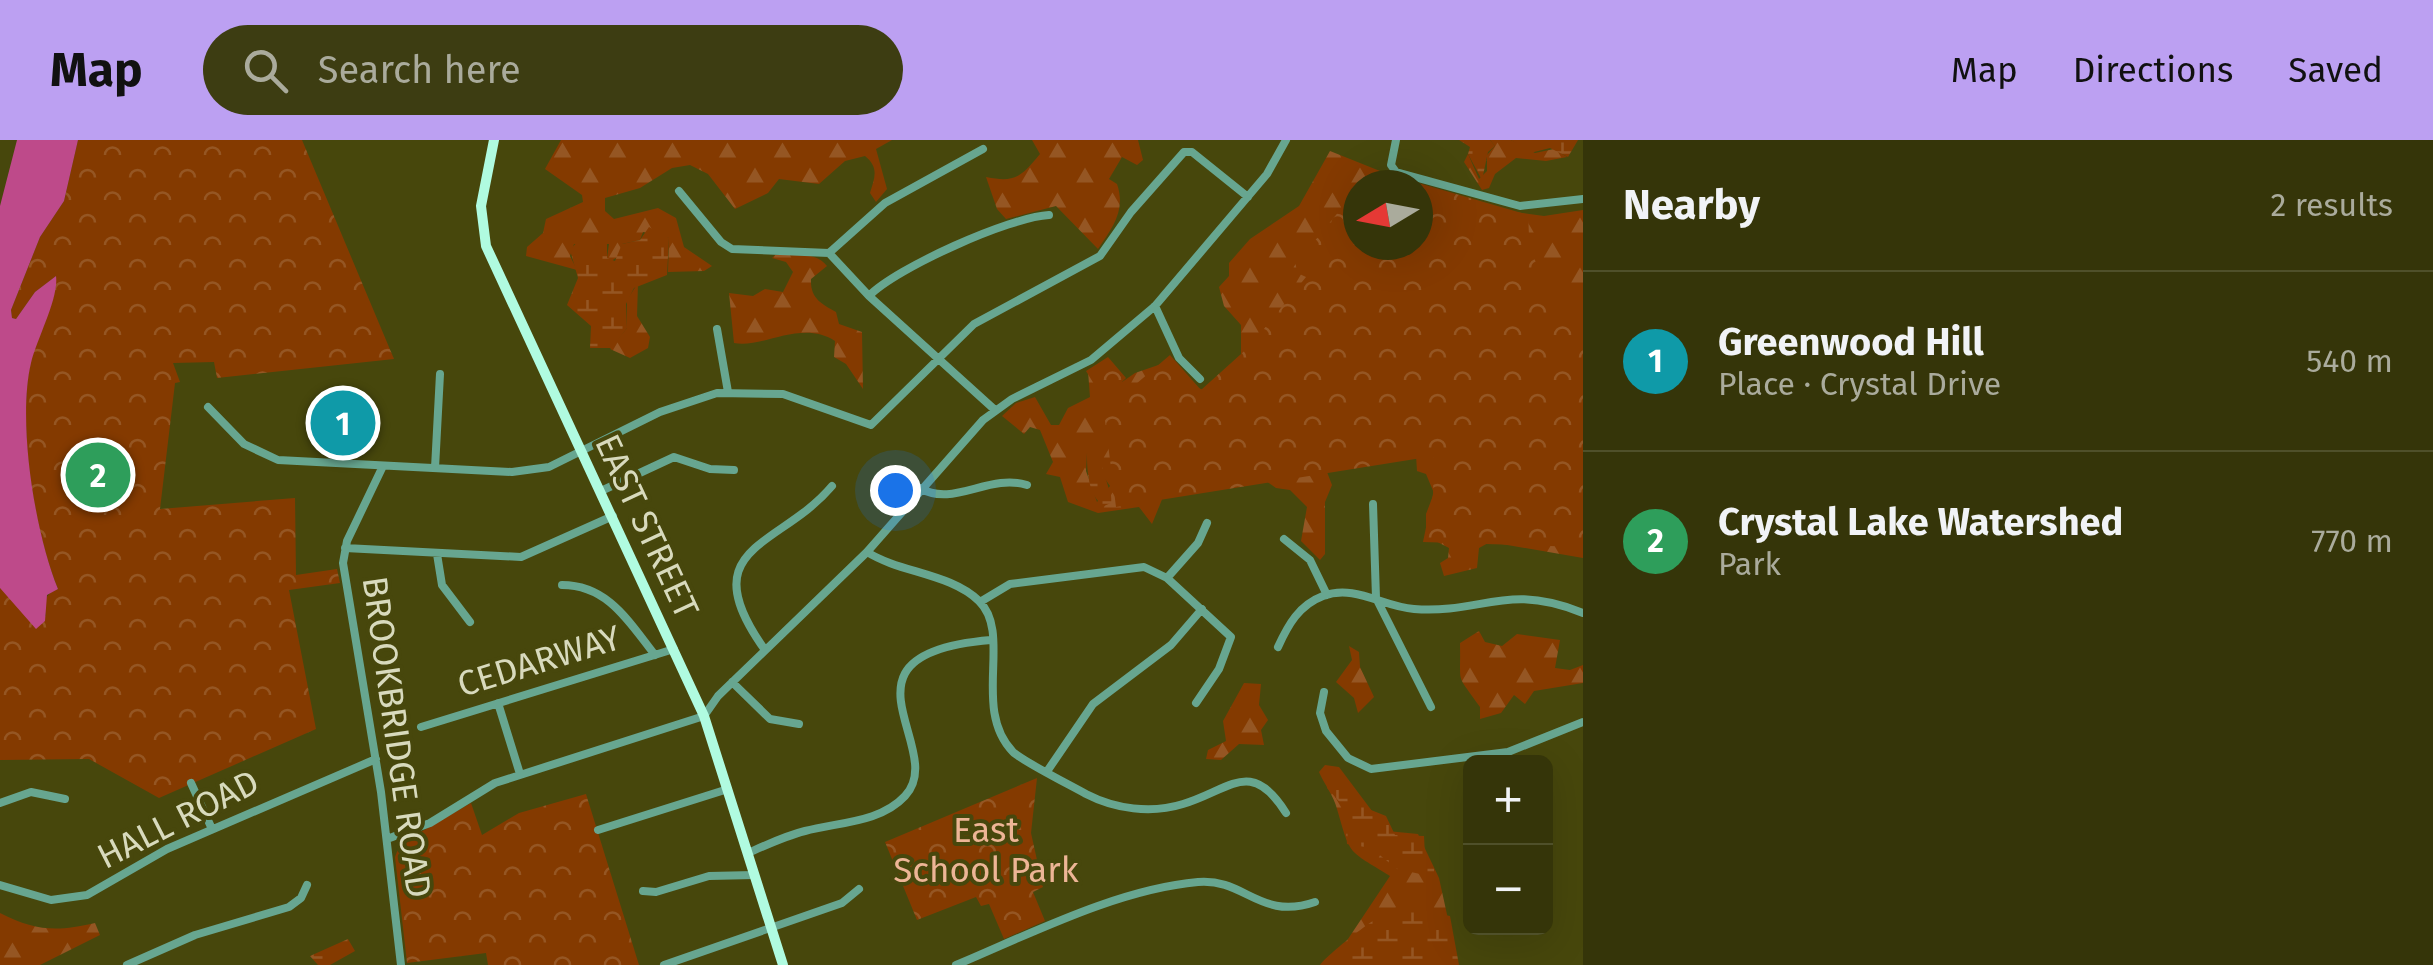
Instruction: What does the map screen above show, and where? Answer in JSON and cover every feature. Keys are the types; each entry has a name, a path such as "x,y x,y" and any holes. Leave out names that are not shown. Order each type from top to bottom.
{"main road":[{"name":"EAST STREET","path":"494,140 481,202 482,233 704,716 783,965"}],"street":[{"path":"387,838 430,823 490,785 704,716 718,696 867,552 920,488 995,410 1091,360 1156,306 1248,197 1286,140"},
{"path":"1396,140 1392,170 1524,207 1583,200"},
{"path":"679,191 720,242 732,248 829,253 885,203 982,149"},
{"path":"208,407 240,441 263,455 296,462 534,472 674,406 728,392 783,394 872,424 991,312 1100,256 1131,212 1187,151 1248,197"},
{"path":"868,296 972,238 1018,219 1048,215"},
{"path":"829,253 868,296 995,410"},
{"path":"1156,306 1179,358 1200,380"},
{"path":"717,328 728,392"},
{"path":"435,468 440,374"},
{"path":"601,491 669,458 682,458 710,470 734,470"},
{"name":"BROOKBRIDGE ROAD","path":"383,466 345,548 344,572 376,759 400,965"},
{"path":"920,488 940,497 1007,481 1026,485"},
{"path":"765,650 738,596 740,566 752,548 832,486"},
{"path":"1373,504 1376,598 1431,707"},
{"path":"345,548 524,556 612,516"},
{"path":"1167,578 1198,542 1207,523"},
{"path":"1284,538 1310,560 1326,595"},
{"path":"867,552 958,587 980,602 988,616 997,729 1018,757 1102,801 1148,809 1182,804 1236,782 1257,782 1269,789 1286,813"},
{"path":"437,554 443,588 470,622"},
{"path":"980,602 1016,583 1126,567 1148,568 1167,578 1231,637 1216,676 1196,703"},
{"path":"562,585 588,588 606,598 656,655"},
{"path":"1278,647 1300,610 1326,595 1376,598 1420,609 1532,598 1583,613"},
{"path":"1048,770 1100,696 1171,645 1202,609"},
{"path":"748,853 805,831 869,818 902,799 914,776 901,697 906,674 932,650 991,640"},
{"name":"CEDARWAY","path":"421,727 674,649"},
{"path":"732,682 770,719 799,724"},
{"path":"1324,692 1320,709 1326,731 1348,758 1368,768 1508,752 1583,722"},
{"path":"698,702 718,696"},
{"path":"498,703 520,774"},
{"name":"HALL ROAD","path":"0,885 50,900 88,895 155,854 376,759"},
{"path":"191,783 212,829"},
{"path":"598,830 728,789"},
{"name":"HALL ROAD","path":"0,803 32,792 65,800"},
{"path":"643,890 657,892 707,876 754,875"},
{"path":"956,965 1097,907 1187,883 1220,884 1277,908 1315,902"},
{"path":"127,965 195,936 289,907 301,898 308,885"},
{"path":"664,965 772,930 842,903 859,890"}],"green space":[{"path":"78,140 302,140 394,359 217,378 214,362 173,363 180,382 175,383 160,509 295,498 296,575 337,569 340,583 289,590 316,729 159,798 89,759 0,760 0,588 46,616 46,599 58,589 35,509 26,418 30,365 53,298 56,276 35,292 16,319 12,318 11,310 40,237 64,201"},
{"path":"561,140 892,140 876,149 887,189 876,202 870,193 874,169 865,156 845,161 819,184 779,179 768,193 735,209 708,174 690,165 672,168 640,188 605,198 605,211 614,219 658,208 676,218 684,247 712,266 704,271 668,272 669,238 643,232 640,240 622,244 621,255 611,261 607,258 609,244 574,244 570,256 577,270 526,256 527,247 543,233 546,219 583,202 582,195 545,169"},
{"path":"1032,140 1138,140 1143,160 1137,165 1122,157 1109,179 1117,184 1119,210 1098,249 1056,206 1006,219 997,209 986,177 1004,179 1022,173 1040,154"},
{"path":"1459,140 1490,140 1495,146 1488,152 1482,180 1468,154 1470,147"},
{"path":"1490,140 1511,140 1535,153 1554,149 1567,157 1546,161 1516,158 1495,174 1489,188 1482,190 1464,162 1468,154 1479,179 1487,171 1487,155 1495,146"},
{"path":"1511,140 1578,140 1568,157 1550,148 1530,153"},
{"path":"1330,151 1378,170 1343,170 1343,260 1433,260 1433,239 1508,211 1544,216 1583,210 1583,558 1490,542 1479,548 1477,568 1444,576 1440,563 1448,558 1449,548 1426,536 1426,514 1434,493 1426,474 1417,471 1416,455 1327,472 1332,485 1325,502 1325,554 1320,560 1301,541 1307,507 1290,490 1276,488 1262,478 1163,497 1152,524 1139,507 1098,513 1068,502 1060,477 1046,474 1053,462 1040,430 1030,427 1024,434 1002,416 1016,403 1035,397 1051,425 1059,425 1068,408 1090,397 1088,371 1122,382 1135,373 1173,360 1198,388 1207,391 1241,357 1241,325 1224,306 1219,287 1229,276 1229,263 1250,239 1299,206","holes":["1087,453 1110,486 1097,502 1086,471"]},
{"path":"1433,187 1529,215 1531,246 1541,274 1559,297 1583,317 1583,547 1423,542 1433,494 1434,456 1116,507 1102,397 1086,371 1108,357 1126,378 1118,386 1129,390 1170,355 1201,390 1251,345 1306,277 1291,270 1343,206 1343,260 1433,260"},
{"path":"649,227 669,238 667,275 634,288 626,304 627,328 612,348 590,348 591,326 567,305 578,278 570,250 577,242 607,243 607,258 615,261 622,244 640,240"},
{"path":"811,256 827,266 811,279 812,291 821,303 836,312 839,324 862,332 863,389 846,364 834,357 835,341 822,335 795,334 734,343 729,293 753,296 765,289 783,292 793,272 786,262 772,258"},
{"path":"638,283 637,316 650,337 648,348 630,358 610,349 627,328 627,300"},
{"path":"1087,453 1098,454 1113,502 1104,506 1092,490"},
{"path":"1479,631 1485,642 1502,646 1517,634 1560,640 1555,668 1570,670 1583,665 1583,683 1534,691 1525,704 1514,695 1501,713 1480,719 1480,707 1463,683 1460,667 1460,643"},
{"path":"1349,646 1359,652 1360,667 1374,697 1358,713 1354,698 1336,682 1352,660"},
{"path":"1244,683 1261,684 1259,705 1268,720 1261,730 1264,745 1239,744 1221,760 1206,759 1208,750 1226,741 1223,721"},
{"path":"1325,765 1339,767 1387,831 1418,834 1439,878 1448,919 1334,960 1390,876 1358,856 1349,844 1334,799 1319,772"},
{"path":"1330,774 1348,780 1366,808 1386,816 1395,835 1424,836 1425,856 1434,868 1434,877 1397,869 1371,848 1347,844 1344,807 1327,788"},
{"name":"East School Park","path":"1037,778 1031,833 1043,887 1033,892 1045,921 1004,939 989,904 981,906 976,897 917,920 885,842"},
{"path":"586,794 639,965 488,965 486,953 407,963 395,857 400,844 471,803 482,835 519,813"},
{"path":"1401,906 1450,916 1459,965 1320,965 1358,932"},
{"path":"0,913 46,928 95,923 100,935 40,965 0,965"},
{"path":"348,939 355,951 330,965 318,965 310,956"}],"shaded area":[{"path":"17,140 78,140 64,201 40,237 11,310 12,318 16,319 35,292 56,276 27,387 31,477 42,538 58,589 47,595 45,621 36,629 0,588 0,206"}],"place":[{"name":"Greenwood Hill","path":"343,423"},
{"name":"Crystal Lake Watershed","path":"98,475"}]}
